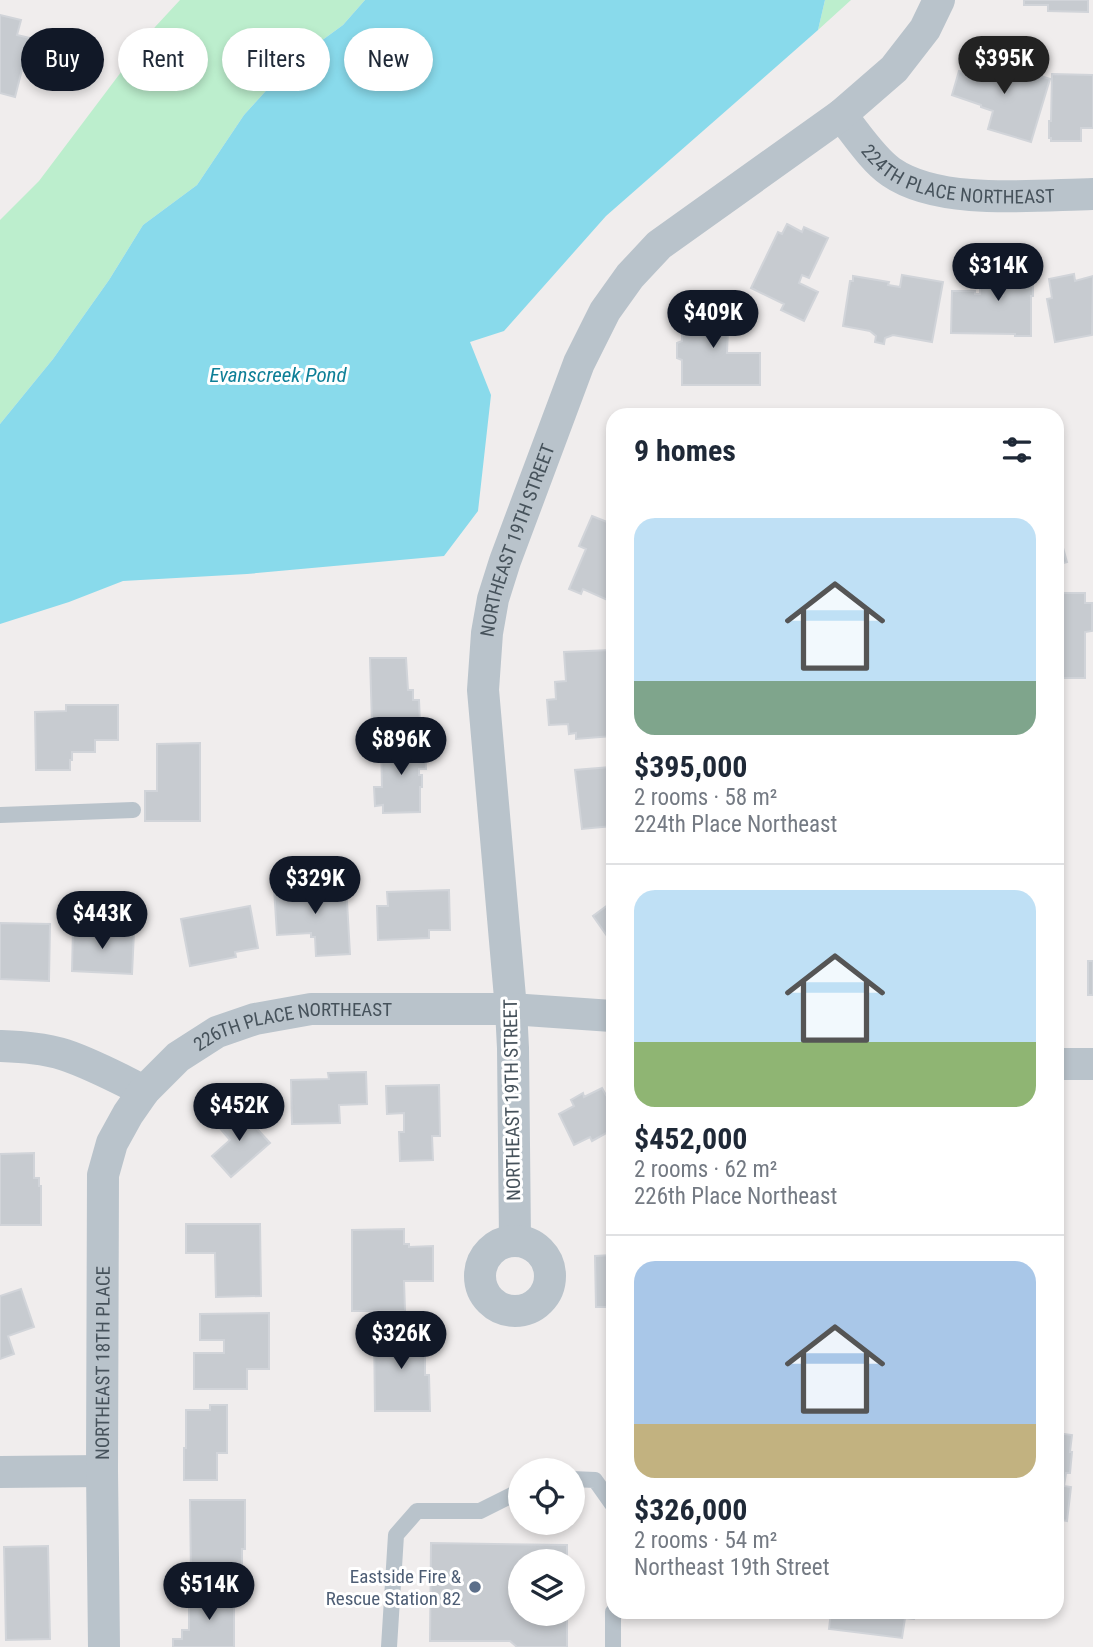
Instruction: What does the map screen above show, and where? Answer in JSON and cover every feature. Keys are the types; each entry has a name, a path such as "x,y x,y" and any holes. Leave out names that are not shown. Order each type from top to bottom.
{"street":[{"name":"NORTHEAST 19TH STREET","path":"515,1241 511,1009 483,690 492,599 579,363 605,311 630,276 659,245 841,115 894,69 925,29 939,0"},
{"name":"224TH PLACE NORTHEAST","path":"841,115 890,172 916,185 949,194 1093,194"},
{"name":"226TH PLACE NORTHEAST","path":"144,1091 178,1057 217,1032 255,1019 311,1009 511,1009 606,1016"},
{"path":"0,1046 63,1054 104,1070 144,1091"},
{"path":"1064,1064 1093,1064"},
{"name":"NORTHEAST 18TH PLACE","path":"104,1647 103,1175 112,1143 144,1091"},
{"path":"0,1472 102,1471"}],"lane":[{"path":"0,815 133,810"},
{"path":"585,1480 595,1480 606,1496"},
{"path":"389,1647 396,1535 416,1511 480,1511 508,1497"},
{"path":"612,1647 613,1619"}],"green space":[{"path":"180,0 365,0 343,25 330,34 330,28 222,28 222,91 266,91 244,115 197,185 143,225 109,280 53,359 0,424 0,220 39,181 118,76 118,91 208,91 208,28 155,27"},
{"path":"825,0 851,0 818,30"}],"water":[{"name":"Evanscreek Pond","path":"365,0 825,0 818,30 606,216 504,331 470,342 491,395 478,511 444,556 247,574 123,581 0,624 0,424 53,359 109,280 143,225 197,185 244,115 266,91 330,91 330,34 343,25"}],"building":[{"path":"1024,0 1088,0 1088,12 1048,11 1048,5 1024,5"},
{"path":"0,15 21,20 17,35 21,36 21,73 15,97 0,93"},
{"path":"971,57 982,61 983,58 1050,79 1031,142 988,129 993,111 952,95 959,71 966,73"},
{"path":"1052,74 1093,75 1093,128 1081,128 1081,141 1051,141 1049,138"},
{"path":"787,224 802,232 804,227 828,238 809,278 802,275 799,283 818,292 804,321 781,310 784,304 751,288 778,232 782,234"},
{"path":"998,258 1036,259 1036,279 1033,279 1031,296 1031,336 951,333 952,291 975,291 975,294 980,294 980,288 996,288 996,294 1003,295 1000,276 997,276"},
{"path":"1074,274 1075,281 1093,276 1092,335 1055,342 1047,299 1052,298 1049,279"},
{"path":"902,275 943,282 932,342 893,335 885,338 884,344 875,342 876,336 870,331 843,326 853,276 889,282 888,285 900,287"},
{"path":"727,300 727,353 760,353 760,385 682,385 682,360 677,358 677,343 682,341 682,318 686,318 686,308 702,308 702,301"},
{"path":"592,516 606,522 606,599 583,589 581,594 569,589 586,549 579,546"},
{"path":"1064,593 1085,593 1085,603 1092,603 1092,631 1085,632 1085,678 1064,678"},
{"path":"606,650 606,736 576,739 576,733 569,734 568,724 549,725 547,700 556,699 555,682 566,681 564,652"},
{"path":"370,658 406,658 408,690 413,690 413,700 419,700 420,723 372,724"},
{"path":"66,705 118,705 118,740 95,740 95,752 72,752 70,770 36,770 35,712 66,711"},
{"path":"425,741 426,769 419,769 419,775 422,775 420,812 383,813 383,805 375,806 374,787 382,787 381,744"},
{"path":"200,743 200,821 145,821 145,791 157,791 157,744"},
{"path":"606,767 606,827 582,829 575,770"},
{"path":"346,884 350,954 316,956 315,937 311,937 311,933 277,935 274,888"},
{"path":"449,890 450,930 429,930 429,938 378,940 377,906 388,906 387,892"},
{"path":"250,906 258,948 235,952 236,957 190,966 181,919"},
{"path":"606,906 606,934 593,916"},
{"path":"0,923 50,924 49,981 0,979"},
{"path":"73,927 134,932 132,974 72,971"},
{"path":"1088,961 1093,961 1093,995 1088,995"},
{"path":"366,1072 367,1104 339,1105 340,1123 292,1124 291,1080 329,1079 328,1073"},
{"path":"439,1085 440,1136 432,1136 433,1160 400,1161 399,1132 404,1132 404,1113 387,1114 386,1086"},
{"path":"602,1088 606,1095 606,1133 592,1141 590,1137 574,1145 559,1114 574,1106 571,1100 583,1093 584,1097"},
{"path":"239,1109 270,1143 231,1177 212,1156 230,1140 219,1127"},
{"path":"34,1153 34,1178 39,1178 41,1186 41,1225 0,1225 0,1154"},
{"path":"186,1224 260,1224 261,1296 216,1297 215,1253 186,1253"},
{"path":"404,1229 404,1244 409,1244 409,1247 433,1246 433,1281 404,1281 405,1311 352,1311 352,1230"},
{"path":"606,1255 606,1307 596,1307 595,1256"},
{"path":"21,1289 34,1327 8,1336 14,1354 0,1359 0,1296"},
{"path":"269,1313 269,1369 247,1369 247,1389 194,1389 194,1353 224,1353 224,1340 200,1340 200,1314"},
{"path":"374,1329 425,1329 425,1375 429,1375 430,1411 375,1411"},
{"path":"210,1405 227,1405 227,1453 217,1453 217,1480 184,1480 186,1410 210,1410"},
{"path":"1064,1434 1072,1435 1070,1473 1066,1473 1064,1486"},
{"path":"1064,1486 1071,1487 1067,1521 1064,1520"},
{"path":"190,1500 245,1500 242,1577 191,1577"},
{"name":"Eastside Fire & Rescue Station 82","path":"431,1543 567,1545 567,1549 508,1549 508,1626 567,1626 567,1647 517,1647 510,1641 430,1641"},
{"path":"48,1546 50,1639 6,1640 4,1547"},
{"path":"189,1593 230,1593 230,1596 234,1596 234,1647 173,1647 173,1639 182,1639 182,1630 189,1630"},
{"path":"830,1619 905,1619 902,1638 829,1629"}],"place":[{"name":"Eastside Fire & Rescue Station 82","path":"475,1587"}]}
